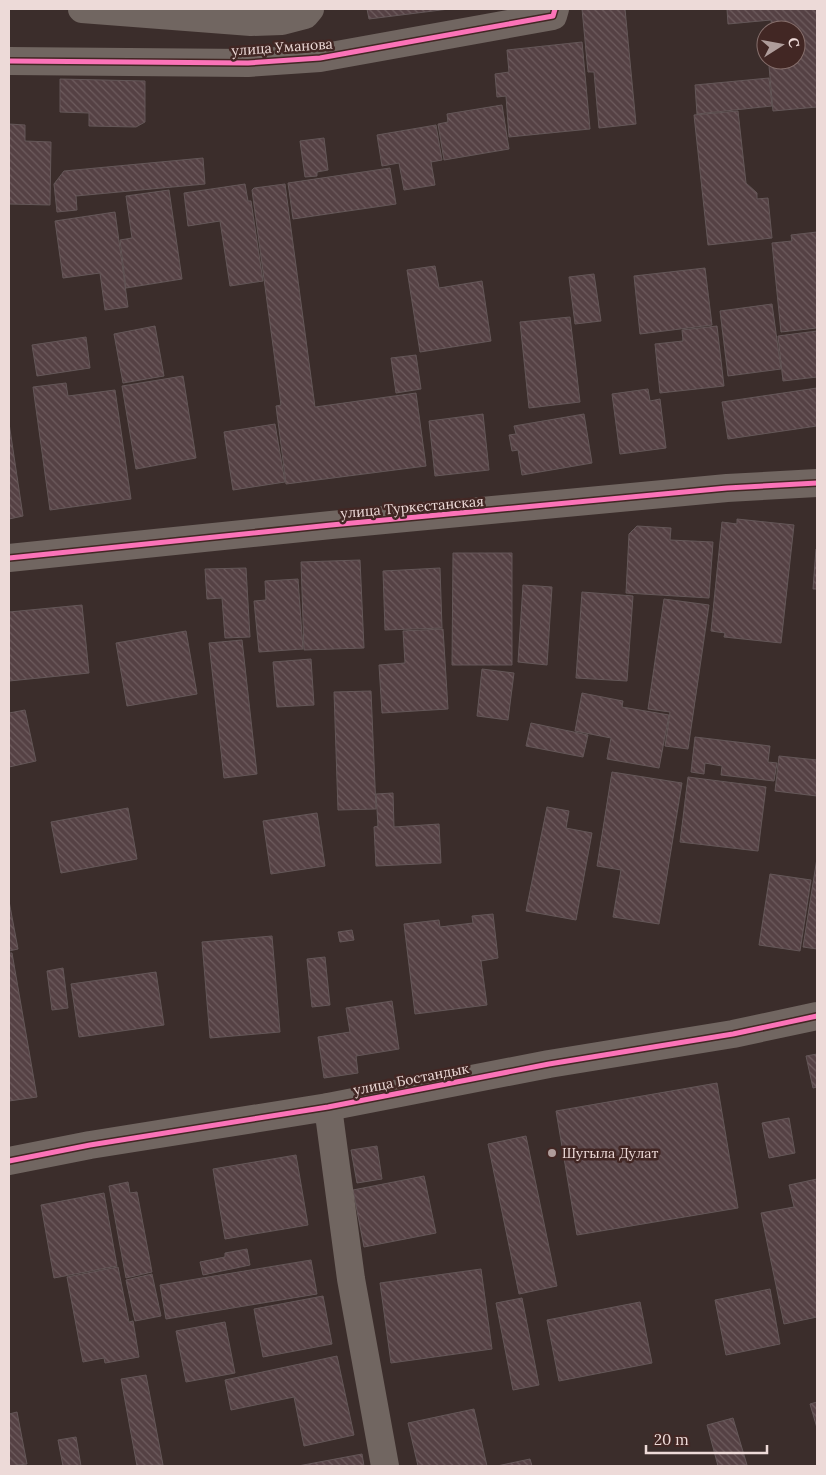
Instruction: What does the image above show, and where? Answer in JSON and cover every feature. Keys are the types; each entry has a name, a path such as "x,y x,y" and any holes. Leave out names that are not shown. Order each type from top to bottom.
{"street":[{"path":"82,9 251,22 282,21 305,15 310,9"},
{"name":"улица Уманова","path":"9,61 248,63 320,58 554,12"},
{"name":"улица Туркестанская","path":"9,558 332,525 727,488 817,482"},
{"name":"улица Бостандык","path":"9,1161 90,1145 328,1107 548,1064 733,1034 817,1016"},
{"path":"328,1107 351,1279 385,1466"}],"building":[{"path":"367,9 449,9 369,19"},
{"path":"582,9 625,9 636,124 599,128 594,72 588,72"},
{"path":"727,9 817,9 817,107 773,111 769,70 806,70 806,20 756,20 728,24"},
{"path":"582,42 590,129 509,137 506,96 497,97 495,74 509,72 507,50"},
{"path":"769,78 772,106 697,114 695,85"},
{"path":"60,79 145,81 145,122 136,127 89,126 89,113 60,112"},
{"path":"502,105 509,149 444,160 438,124 448,122 447,114"},
{"path":"738,111 746,183 757,193 757,199 768,198 772,238 708,245 694,115"},
{"path":"9,124 25,125 25,141 51,142 50,205 9,204"},
{"path":"436,125 442,160 431,162 435,185 404,190 399,163 382,166 377,135"},
{"path":"324,138 328,170 317,172 317,176 305,177 300,141"},
{"path":"203,158 205,184 76,196 77,210 57,212 54,184 64,171"},
{"path":"390,168 396,204 293,219 288,183"},
{"path":"245,184 248,201 251,201 263,281 230,286 220,221 188,226 184,193"},
{"path":"285,184 315,407 416,393 426,466 286,484 276,406 281,405 252,190 254,188"},
{"path":"169,190 182,279 126,288 120,240 132,238 126,196"},
{"path":"115,212 128,307 105,310 100,273 63,278 55,221"},
{"path":"817,232 817,328 781,332 772,243 792,241 791,235"},
{"path":"435,266 439,288 482,281 491,341 420,352 407,270"},
{"path":"705,268 712,325 640,334 634,276"},
{"path":"594,274 601,321 575,324 569,277"},
{"path":"772,304 781,369 728,376 720,311"},
{"path":"570,317 580,402 529,408 520,322"},
{"path":"155,326 164,376 123,383 114,334"},
{"path":"717,326 724,386 660,393 655,344 683,341 682,330"},
{"path":"817,331 817,377 783,381 778,336"},
{"path":"86,337 90,368 37,376 32,345"},
{"path":"416,355 421,389 396,393 391,358"},
{"path":"183,376 196,458 136,469 122,386"},
{"path":"66,383 68,396 115,390 131,499 50,510 33,387"},
{"path":"817,388 817,426 728,439 722,402"},
{"path":"648,389 650,401 660,399 666,448 620,454 612,394"},
{"path":"483,414 489,470 435,476 429,421"},
{"path":"584,414 592,463 522,475 518,450 512,451 509,435 516,434 514,426"},
{"path":"9,423 23,516 9,519"},
{"path":"275,424 285,482 233,490 224,432"},
{"path":"737,519 794,525 781,643 724,637 725,633 711,631 722,522 737,524"},
{"path":"637,526 671,528 670,540 713,542 709,598 626,593 629,534"},
{"path":"816,549 817,589 813,589"},
{"path":"453,553 512,553 512,665 452,665"},
{"path":"360,560 364,648 304,650 301,562"},
{"path":"246,568 250,637 225,638 222,598 207,599 205,569"},
{"path":"440,568 442,628 385,630 383,571"},
{"path":"298,579 303,649 259,652 254,601 266,600 265,581"},
{"path":"523,585 552,587 547,665 518,662"},
{"path":"582,592 633,596 627,681 576,678"},
{"path":"664,599 709,605 688,749 665,746 670,712 648,709"},
{"path":"82,605 89,673 9,681 9,612"},
{"path":"443,629 448,709 382,713 379,665 405,663 403,631"},
{"path":"186,631 197,694 127,706 116,643"},
{"path":"242,640 257,774 224,778 209,643"},
{"path":"311,659 314,705 277,707 273,662"},
{"path":"482,669 514,673 508,720 477,716"},
{"path":"371,691 376,809 338,810 334,692"},
{"path":"582,693 623,701 622,707 669,715 659,768 607,759 611,738 575,731"},
{"path":"25,710 36,761 9,767 9,713"},
{"path":"531,723 588,735 583,757 526,746"},
{"path":"695,737 770,746 768,762 777,763 774,781 721,775 722,766 705,763 704,774 691,772"},
{"path":"779,756 817,760 817,796 775,791"},
{"path":"612,772 682,783 659,924 613,917 621,870 597,866"},
{"path":"688,777 766,787 758,851 680,842"},
{"path":"393,793 394,827 439,824 441,863 376,866 374,827 378,826 376,794"},
{"path":"547,807 569,811 566,828 592,833 576,920 526,911"},
{"path":"128,808 137,859 61,873 51,822"},
{"path":"317,813 325,866 271,874 263,821"},
{"path":"817,858 817,949 803,947"},
{"path":"770,874 811,880 800,951 759,945"},
{"path":"9,901 18,949 9,951"},
{"path":"493,914 498,958 481,961 487,1005 415,1014 404,924 439,920 440,927 473,923 472,916"},
{"path":"352,930 354,940 340,942 338,932"},
{"path":"272,936 280,1032 210,1038 202,942"},
{"path":"9,953 12,953 37,1097 9,1101"},
{"path":"325,957 330,1005 312,1007 307,959"},
{"path":"63,968 68,1008 52,1010 47,971"},
{"path":"156,972 164,1025 79,1037 71,984"},
{"path":"392,1001 399,1049 356,1056 358,1073 324,1078 318,1037 350,1032 346,1008"},
{"path":"817,1054 817,1087 813,1088 806,1056"},
{"path":"717,1083 738,1208 577,1235 556,1111"},
{"path":"789,1118 795,1153 769,1158 762,1123"},
{"path":"526,1136 557,1286 519,1294 488,1144"},
{"path":"377,1146 382,1179 357,1183 351,1150"},
{"path":"296,1155 308,1225 225,1239 213,1169"},
{"path":"424,1176 436,1233 364,1247 353,1190"},
{"path":"817,1179 817,1317 784,1324 761,1213 794,1207 789,1185"},
{"path":"128,1182 130,1193 137,1192 152,1272 126,1278 109,1186"},
{"path":"104,1193 117,1266 54,1278 41,1205"},
{"path":"247,1249 250,1265 203,1275 200,1262 225,1257 225,1253"},
{"path":"311,1260 317,1294 166,1319 160,1285"},
{"path":"118,1267 129,1322 133,1321 139,1357 105,1363 104,1358 83,1362 67,1277"},
{"path":"481,1269 492,1349 391,1363 380,1283"},
{"path":"152,1274 161,1316 135,1321 126,1280"},
{"path":"770,1289 780,1344 726,1355 715,1300"},
{"path":"323,1296 332,1344 263,1357 254,1309"},
{"path":"522,1298 539,1385 513,1390 496,1303"},
{"path":"640,1302 652,1363 559,1381 547,1320"},
{"path":"225,1322 235,1373 186,1382 176,1331"},
{"path":"337,1356 354,1435 304,1446 294,1397 231,1410 225,1380"},
{"path":"146,1375 163,1465 137,1466 121,1379"},
{"path":"817,1402 817,1428 810,1404"},
{"path":"474,1409 487,1466 418,1466 408,1423"},
{"path":"17,1412 27,1464 9,1466 9,1414"},
{"path":"733,1418 747,1465 718,1466 707,1425"},
{"path":"76,1437 81,1466 63,1466 58,1440"},
{"path":"362,1454 364,1466 298,1466"},
{"path":"530,1459 532,1466 497,1466"}],"cycle path":[{"path":"9,61 248,63 320,58 553,16 555,9"},
{"path":"9,558 331,525 727,488 817,483"},
{"path":"9,1161 90,1145 328,1107 549,1064 733,1034 817,1016"}],"place":[{"name":"Шугыла Дулат","path":"552,1153"}]}
